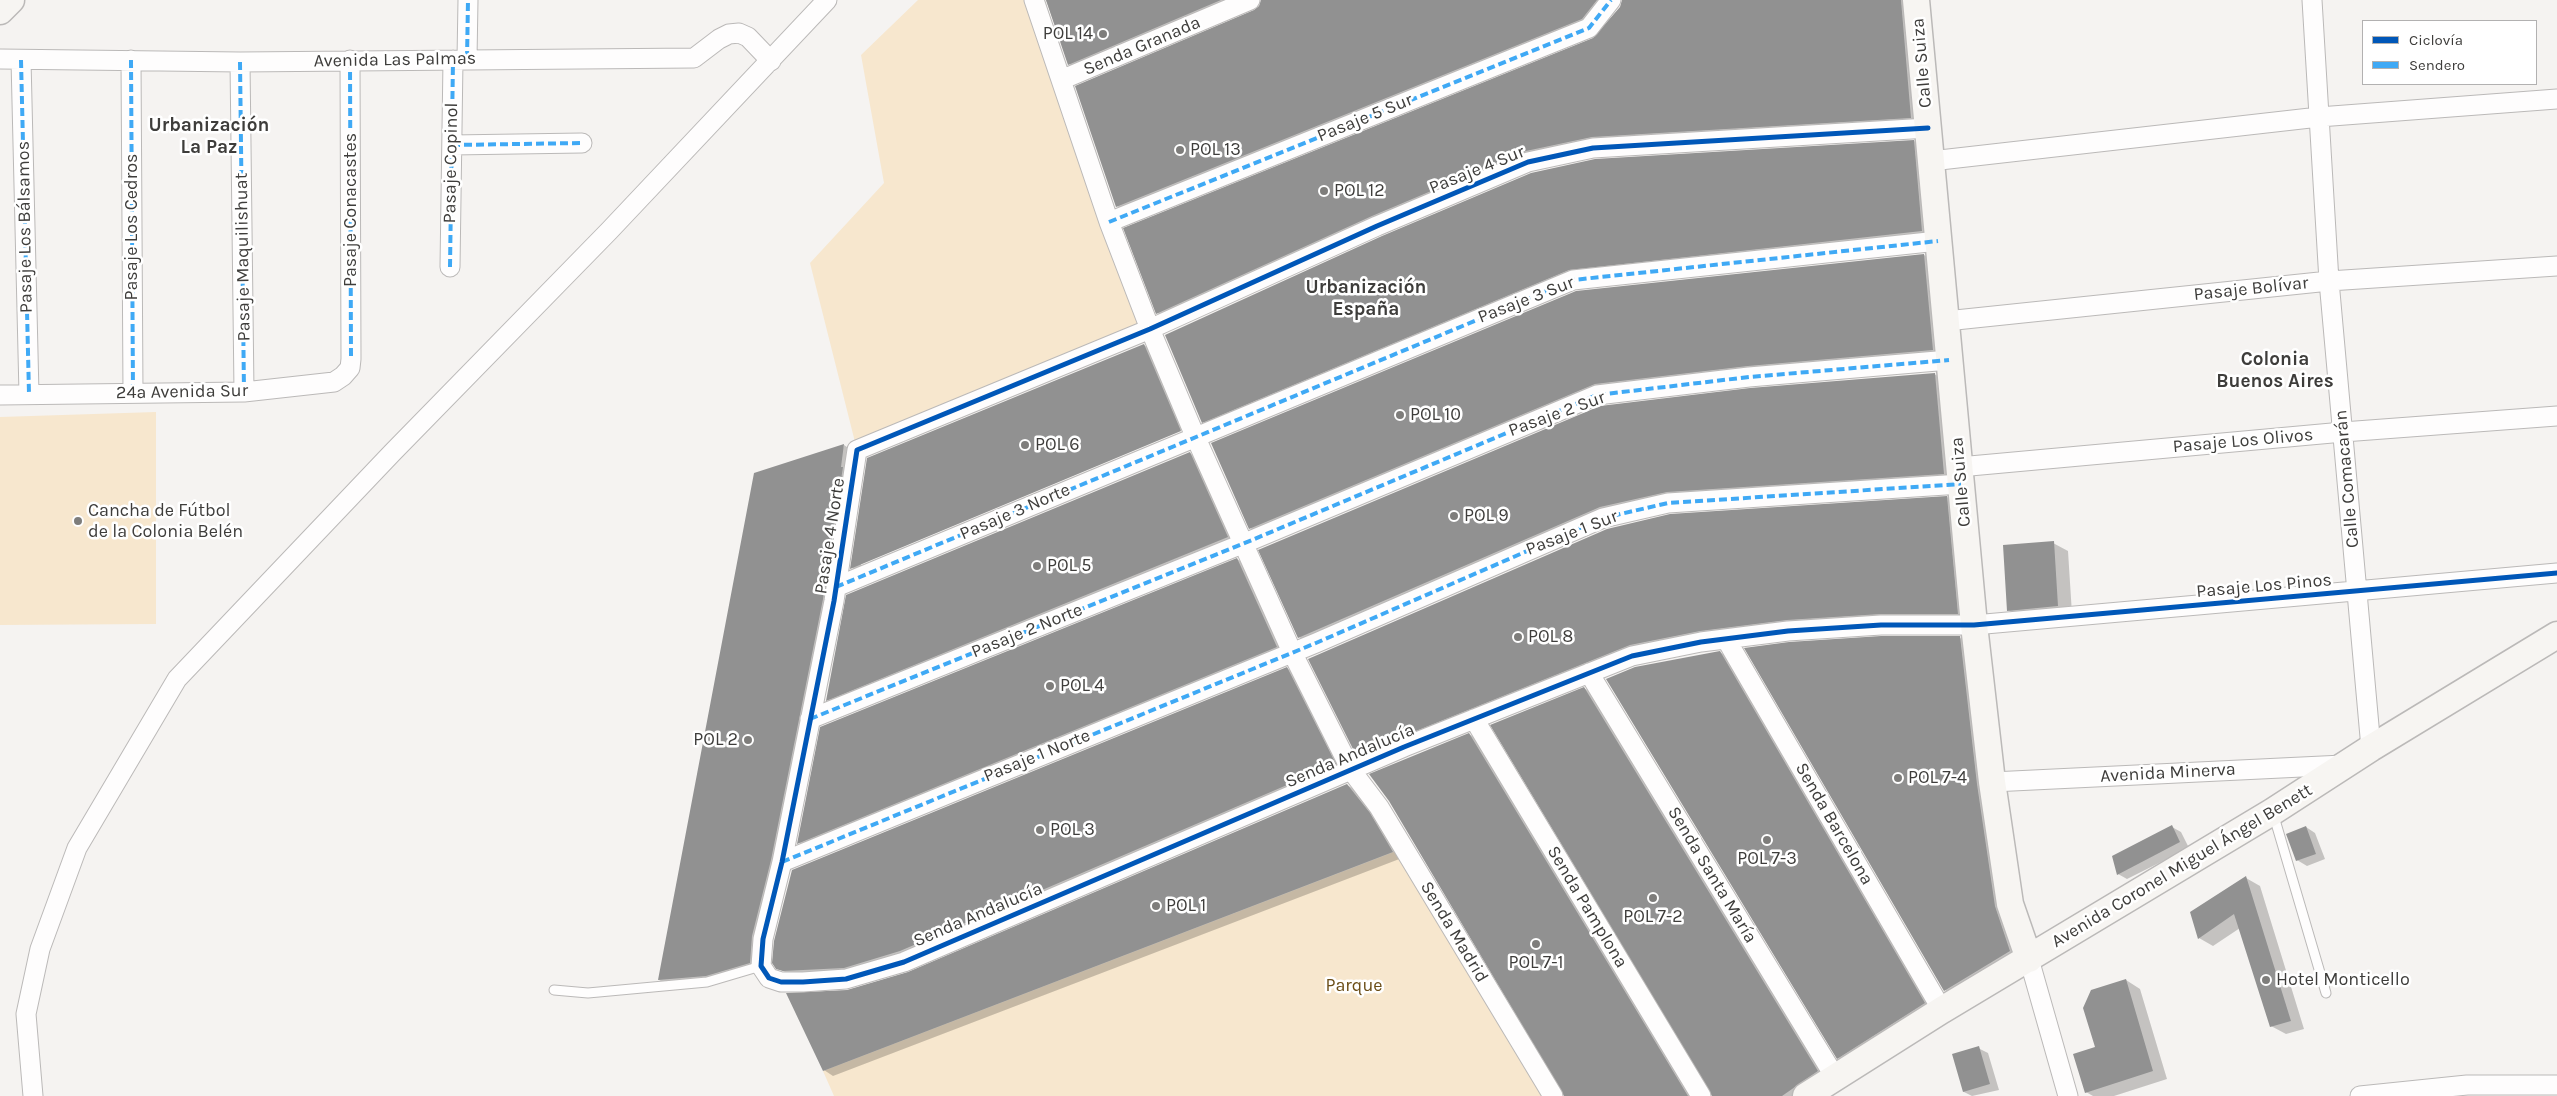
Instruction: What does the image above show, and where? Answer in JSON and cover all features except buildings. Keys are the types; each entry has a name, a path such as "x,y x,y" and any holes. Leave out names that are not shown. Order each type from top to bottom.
{"street":[{"path":"0,11 11,0"},
{"name":"Pasaje Copinol","path":"450,267 452,145 468,0"},
{"path":"33,1096 26,1014 40,948 77,848 177,679 392,453 609,231 827,0"},
{"name":"Senda Madrid","path":"1034,0 1109,222 1150,329 1195,436 1292,652 1351,770 1379,807 1553,1096"},
{"name":"Senda Granada","path":"1060,80 1250,0"},
{"name":"Pasaje 5 Sur","path":"1109,222 1588,28 1611,0"},
{"name":"Calle Suiza","path":"1916,0 1974,625 1992,782 2010,904 2029,959"},
{"name":"Calle Comacarán","path":"2312,0 2329,281 2371,748"},
{"name":"Avenida Las Palmas","path":"0,59 240,62 694,58 719,39 729,34 739,33 748,37 771,60"},
{"name":"Pasaje Los Bálsamos","path":"21,60 29,394"},
{"name":"Pasaje Los Cedros","path":"131,60 133,393"},
{"name":"Pasaje Conacastes","path":"350,60 351,360"},
{"name":"Pasaje Maquilishuat","path":"240,62 244,392"},
{"path":"1930,161 2319,118 2557,99"},
{"name":"Pasaje 4 Sur","path":"1150,329 1377,226 1528,162 1593,148 1928,128"},
{"path":"452,145 582,143"},
{"name":"Pasaje 3 Sur","path":"1195,436 1573,280 1938,242"},
{"name":"Pasaje Bolívar","path":"1946,321 2329,281 2557,266"},
{"name":"Pasaje 4 Norte","path":"761,966 763,939 782,862 836,587 857,450 1150,329"},
{"name":"24a Avenida Sur","path":"0,394 244,392 334,382 350,368 351,360"},
{"name":"Pasaje 2 Sur","path":"1244,543 1597,395 1749,377 1949,360"},
{"name":"Pasaje Los Olivos","path":"1960,476 2343,432 2557,416"},
{"name":"Pasaje 3 Norte","path":"836,587 1195,436"},
{"name":"Pasaje 1 Sur","path":"1292,652 1604,518 1668,503 1960,476"},
{"name":"Pasaje 2 Norte","path":"810,719 1244,543"},
{"name":"Pasaje Los Pinos","path":"1974,625 2557,573"},
{"name":"Senda Andalucía","path":"761,966 769,978 780,982 802,982 846,979 904,962 1351,770 1632,656 1726,639 1788,631 1881,625 1974,625"},
{"name":"Avenida Coronel Miguel Ángel Benett","path":"1806,1096 1942,1010 2272,812 2371,748 2557,634"},
{"name":"Senda Barcelona","path":"1726,639 1942,1010"},
{"name":"Pasaje 1 Norte","path":"782,862 1292,652"},
{"name":"Senda Santa María","path":"1589,673 1835,1078"},
{"name":"Senda Pamplona","path":"1474,719 1701,1096"},
{"name":"Avenida Minerva","path":"1992,782 2344,765"},
{"path":"2029,959 2068,1096"},
{"path":"2360,1096 2467,1085 2557,1085"}],"lane":[{"path":"2272,812 2326,993"},
{"path":"554,990 588,993 707,982 761,966"}],"green space":[{"path":"918,0 1035,0 1145,330 857,450 810,263 884,183 861,55"},
{"name":"Cancha de Fútbol de la Colonia Belén","path":"156,412 156,624 0,625 0,417"},
{"name":"Parque","path":"1404,848 1553,1096 834,1096 823,1071"}],"marked path":[{"path":"467,59 468,0"},
{"path":"1109,222 1589,28 1611,0"},
{"path":"21,60 29,394"},
{"path":"131,60 133,393"},
{"path":"350,60 351,359"},
{"path":"450,267 453,60"},
{"path":"240,62 244,392"},
{"path":"452,145 582,143"},
{"path":"836,587 1573,280 1938,241"},
{"path":"810,719 1252,540 1597,395 1749,377 1949,360"},
{"path":"782,862 1316,643 1603,518 1668,503 1961,484"}],"cycle path":[{"path":"1928,128 1593,148 1528,162 1377,226 1150,329 857,450 834,601 782,862 763,939 761,966 769,978 781,982 846,979 904,962 1404,747 1632,656 1701,642 1788,631 1881,625 1974,625 2557,573"}],"place":[{"name":"POL 14","path":"1103,34"},
{"name":"POL 13","path":"1180,150"},
{"name":"POL 12","path":"1324,191"},
{"name":"POL 10","path":"1400,415"},
{"name":"POL 6","path":"1025,445"},
{"name":"POL 9","path":"1454,516"},
{"name":"Cancha de Fútbol de la Colonia Belén","path":"78,521"},
{"name":"POL 5","path":"1037,566"},
{"name":"POL 8","path":"1518,637"},
{"name":"POL 4","path":"1050,686"},
{"name":"POL 2","path":"748,740"},
{"name":"POL 7-4","path":"1898,778"},
{"name":"POL 3","path":"1040,830"},
{"name":"POL 7-3","path":"1767,840"},
{"name":"POL 7-2","path":"1653,898"},
{"name":"POL 1","path":"1156,906"},
{"name":"POL 7-1","path":"1536,944"},
{"name":"Hotel Monticello","path":"2266,980"}],"district":[{"name":"Urbanización La Paz","path":"209,137"},
{"name":"Urbanización España","path":"1366,299"},
{"name":"Colonia Buenos Aires","path":"2275,371"}]}
